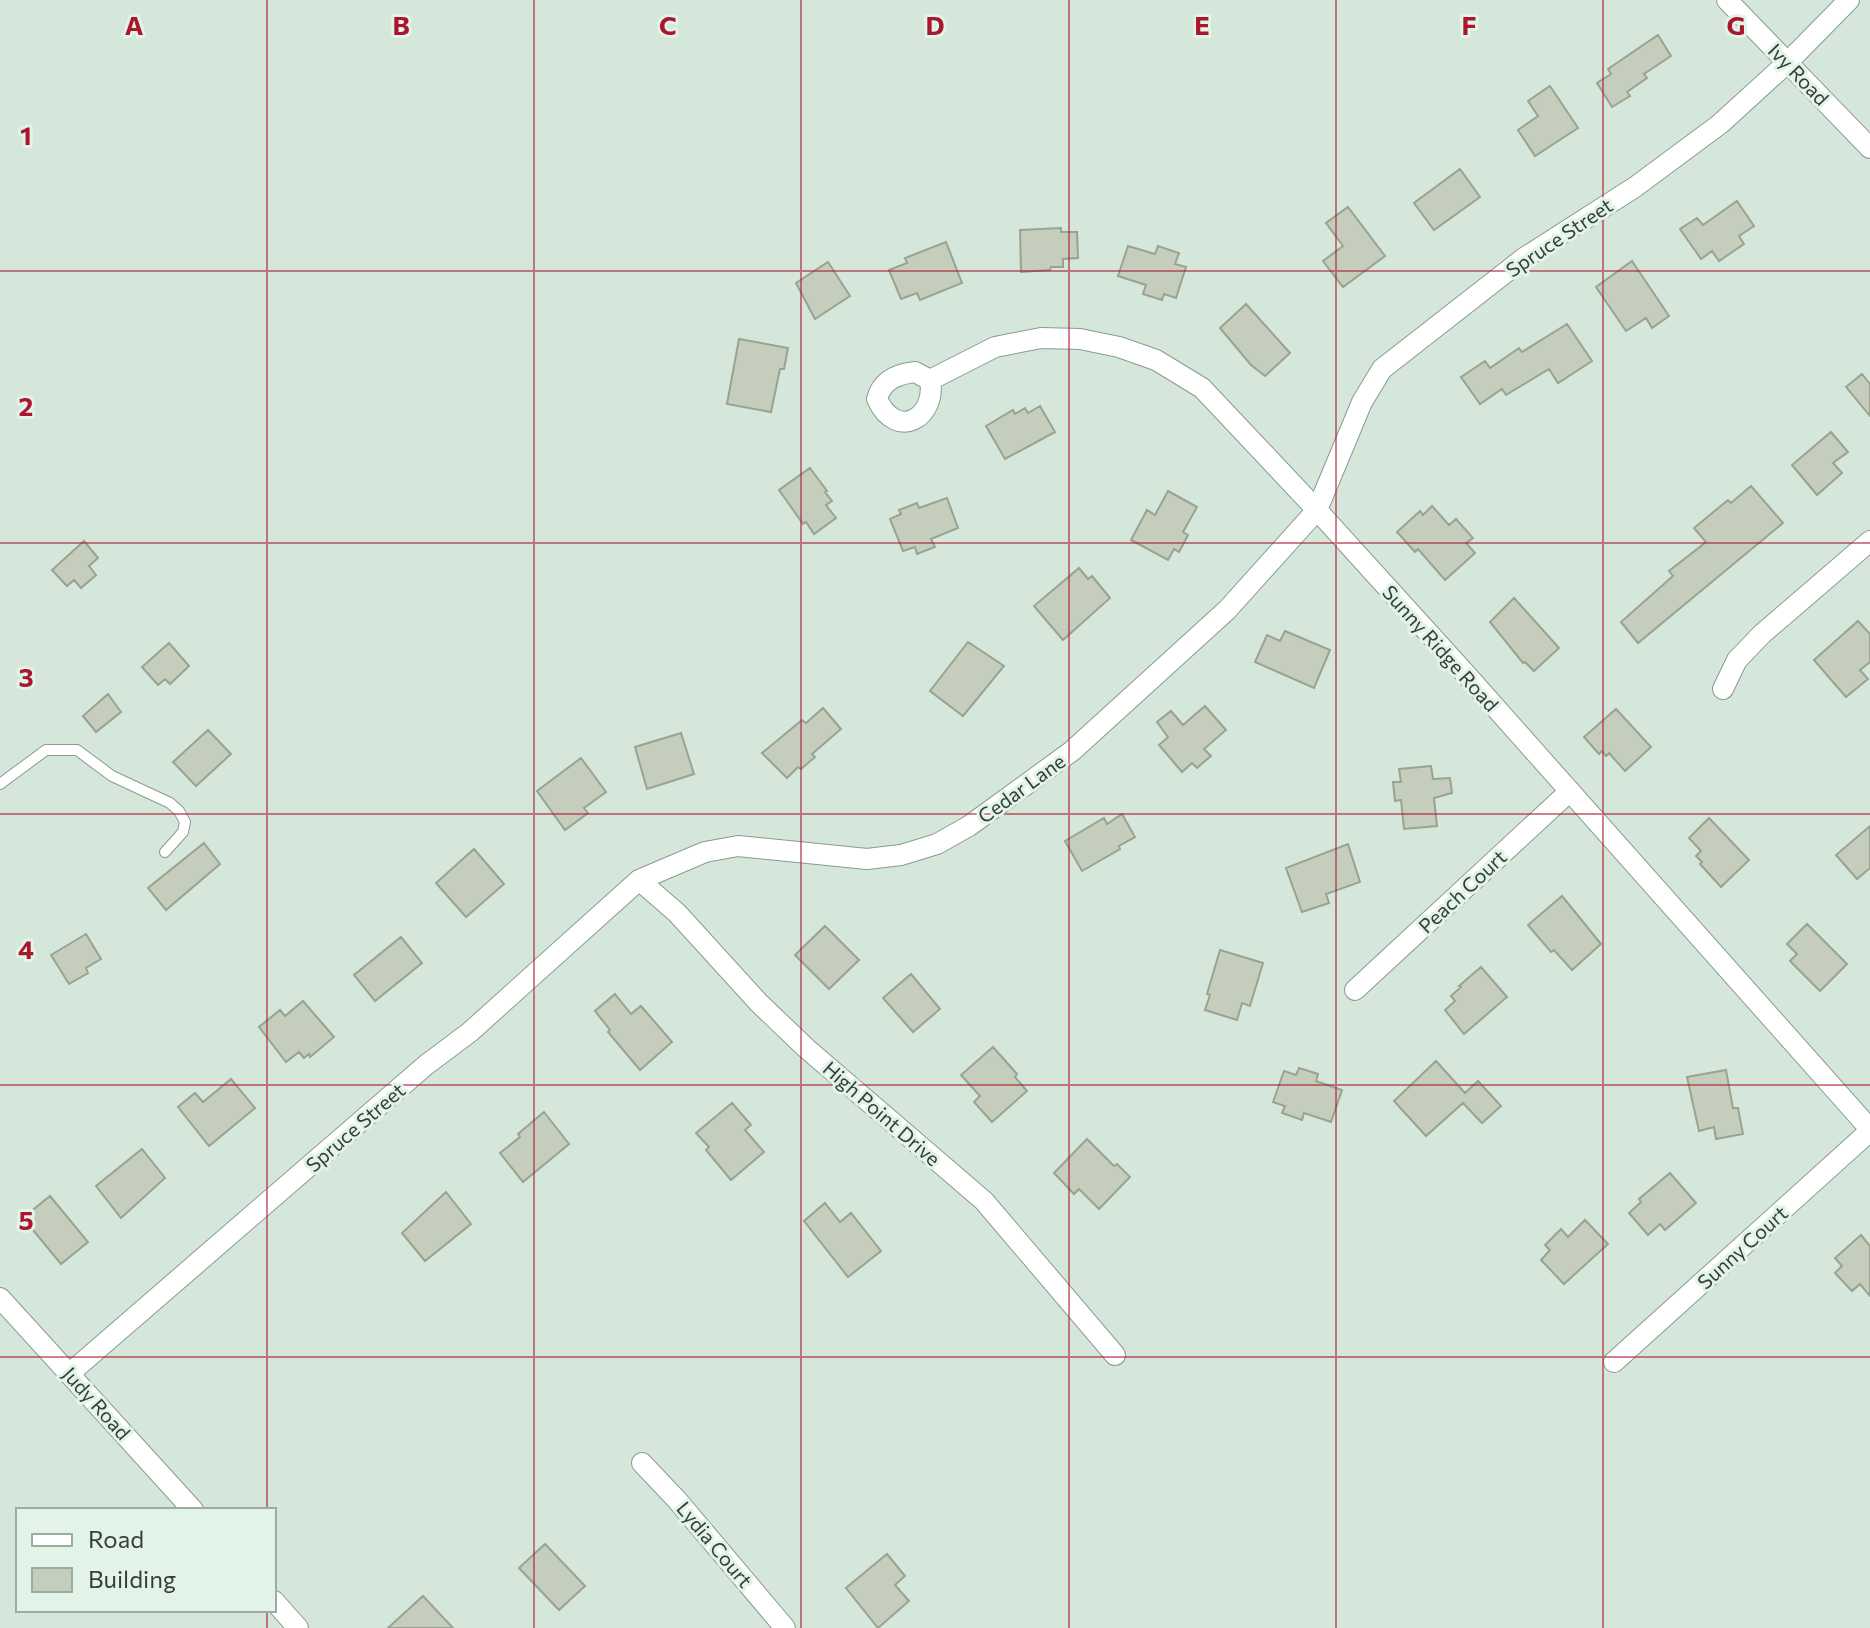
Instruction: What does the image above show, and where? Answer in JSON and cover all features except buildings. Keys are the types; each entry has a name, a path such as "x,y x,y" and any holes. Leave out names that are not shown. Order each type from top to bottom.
{"street":[{"name":"Ivy Road","path":"1727,0 1870,148"},
{"name":"Spruce Street","path":"1317,510 1362,402 1382,369 1524,258 1635,187 1720,124 1788,62 1849,0"},
{"name":"Sunny Ridge Road","path":"930,380 995,347 1041,338 1080,339 1119,347 1156,360 1202,388 1317,510 1570,791 1870,1130"},
{"name":"Cedar Lane","path":"639,880 705,852 738,846 867,859 901,855 937,844 969,826 1072,751 1227,610 1317,510"},
{"path":"1723,689 1737,660 1762,634 1870,541"},
{"name":"Peach Court","path":"1355,990 1570,791"},
{"name":"Spruce Street","path":"70,1373 426,1065 470,1032 639,880"},
{"name":"High Point Drive","path":"639,880 677,913 759,1003 806,1048 984,1201 1115,1355"},
{"name":"Sunny Court","path":"1614,1362 1870,1130"},
{"name":"Judy Road","path":"0,1298 191,1508"},
{"name":"Lydia Court","path":"642,1463 785,1628"},
{"path":"276,1603 298,1628"}],"lane":[{"path":"0,784 46,750 77,750 112,776 170,803 179,811 185,822 183,832 165,852"}]}
